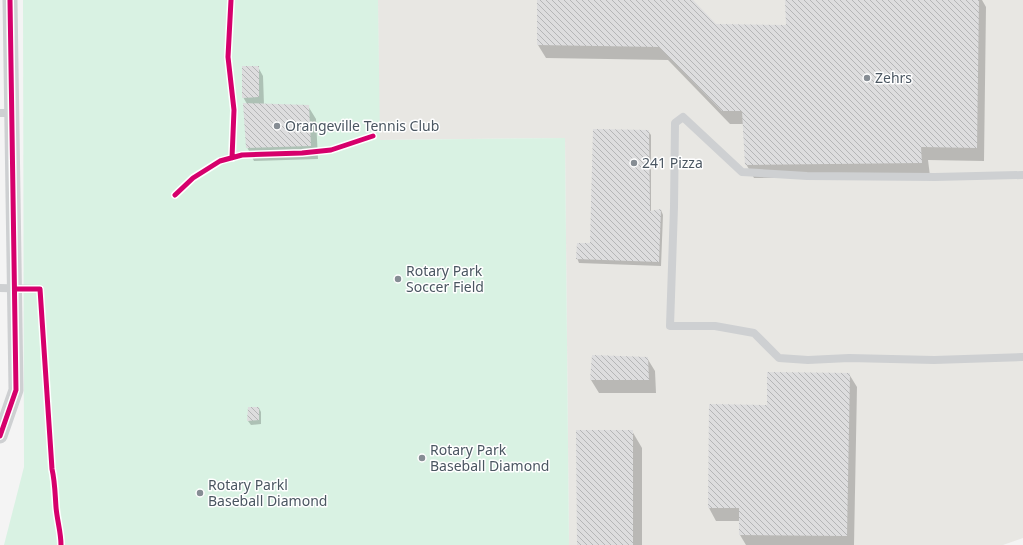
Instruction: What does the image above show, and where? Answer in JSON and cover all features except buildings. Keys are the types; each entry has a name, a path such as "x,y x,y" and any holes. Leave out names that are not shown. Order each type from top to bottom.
{"street":[{"path":"0,436 16,390 7,289 6,113 10,0"}],"lane":[{"path":"1023,175 935,177 807,176 742,172 682,117 675,123 670,326 714,326 754,333 779,358 800,360 850,358 927,360 1023,357"},
{"path":"7,289 40,290"}],"shaded area":[{"path":"378,0 1023,0 1023,538 1003,545 569,545 565,138 379,140"}],"green space":[{"path":"23,0 378,0 380,140 565,138 569,545 4,545 24,467"}],"cycle path":[{"path":"0,436 16,390 10,0"},
{"path":"231,0 228,57 234,110 232,158"},
{"path":"175,195 193,178 220,161 242,155 302,153 331,150 373,136"},
{"path":"15,289 40,289 52,469 61,545"}],"place":[{"name":"Zehrs","path":"867,78"},
{"name":"Orangeville Tennis Club","path":"277,126"},
{"name":"241 Pizza","path":"634,163"},
{"name":"Rotary Park Soccer Field","path":"398,279"},
{"name":"Rotary Park Baseball Diamond","path":"422,458"},
{"name":"Rotary Parkl Baseball Diamond","path":"200,493"}]}
